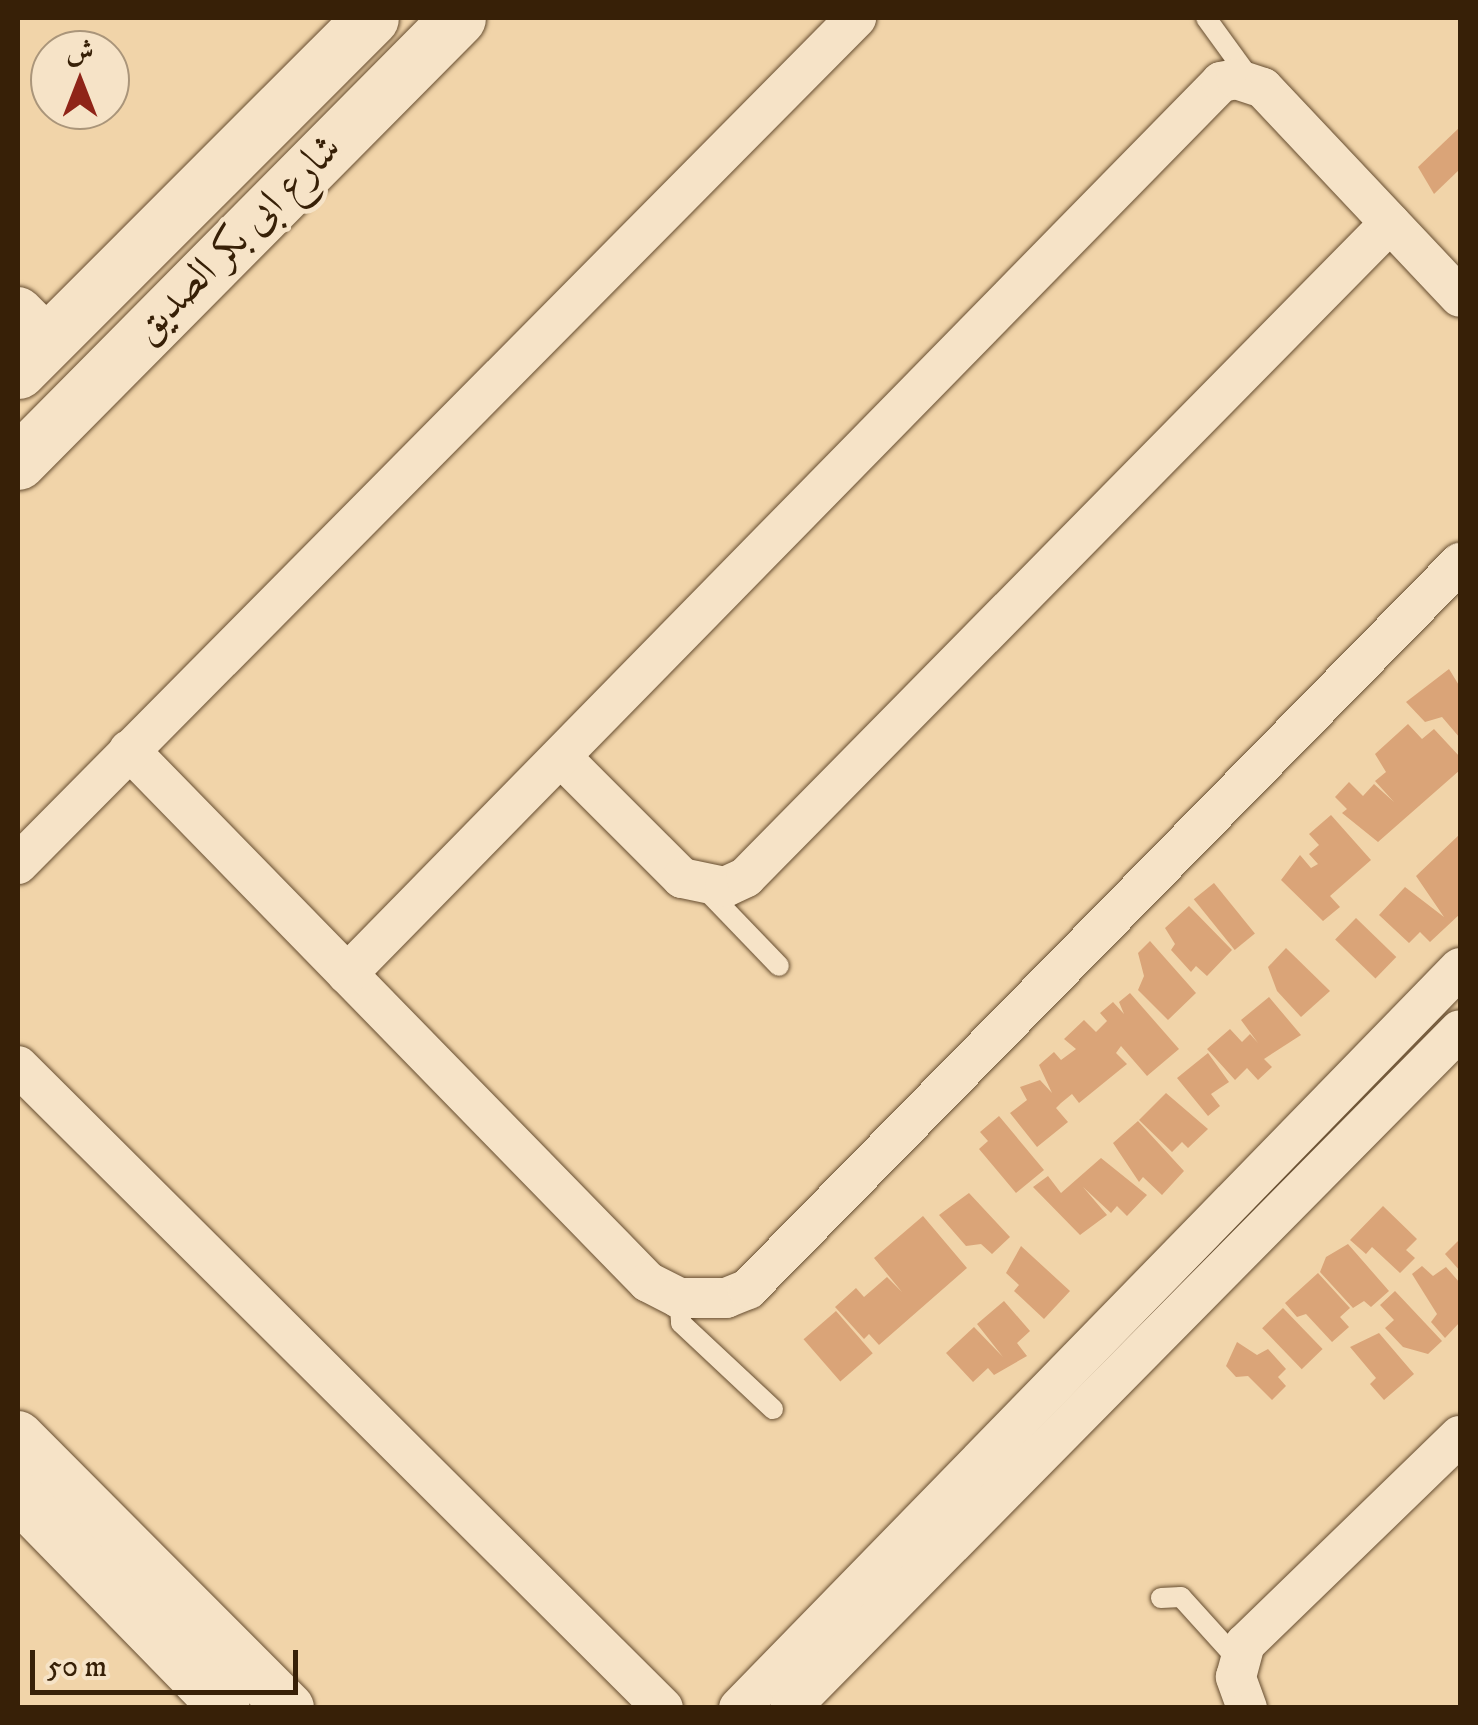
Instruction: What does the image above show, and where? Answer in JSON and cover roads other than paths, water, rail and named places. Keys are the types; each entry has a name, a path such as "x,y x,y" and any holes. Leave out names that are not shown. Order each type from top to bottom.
{"main road":[{"name":"شارع ابى بكر الصديق","path":"27,342 371,18"},
{"name":"شارع ابى بكر الصديق","path":"18,462 458,18"}],"street":[{"path":"18,864 856,18"},
{"path":"347,974 1207,91 1236,79 1252,82 1460,297"},
{"path":"561,757 682,878 702,887 725,887 746,877 1390,223"},
{"path":"129,750 648,1282 680,1298 726,1298 748,1289 1460,563"},
{"path":"739,1708 1460,968"},
{"path":"790,1708 1460,1030"},
{"path":"18,1066 663,1708"},
{"path":"18,1436 289,1708"},
{"path":"1247,1708 1238,1660 1256,1631 1460,1436"},
{"path":"18,1496 225,1708"}],"lane":[{"path":"1206,18 1252,82"},
{"path":"702,887 779,966"},
{"path":"680,1298 681,1322 773,1409"},
{"path":"1160,1598 1180,1597 1238,1660"}]}
